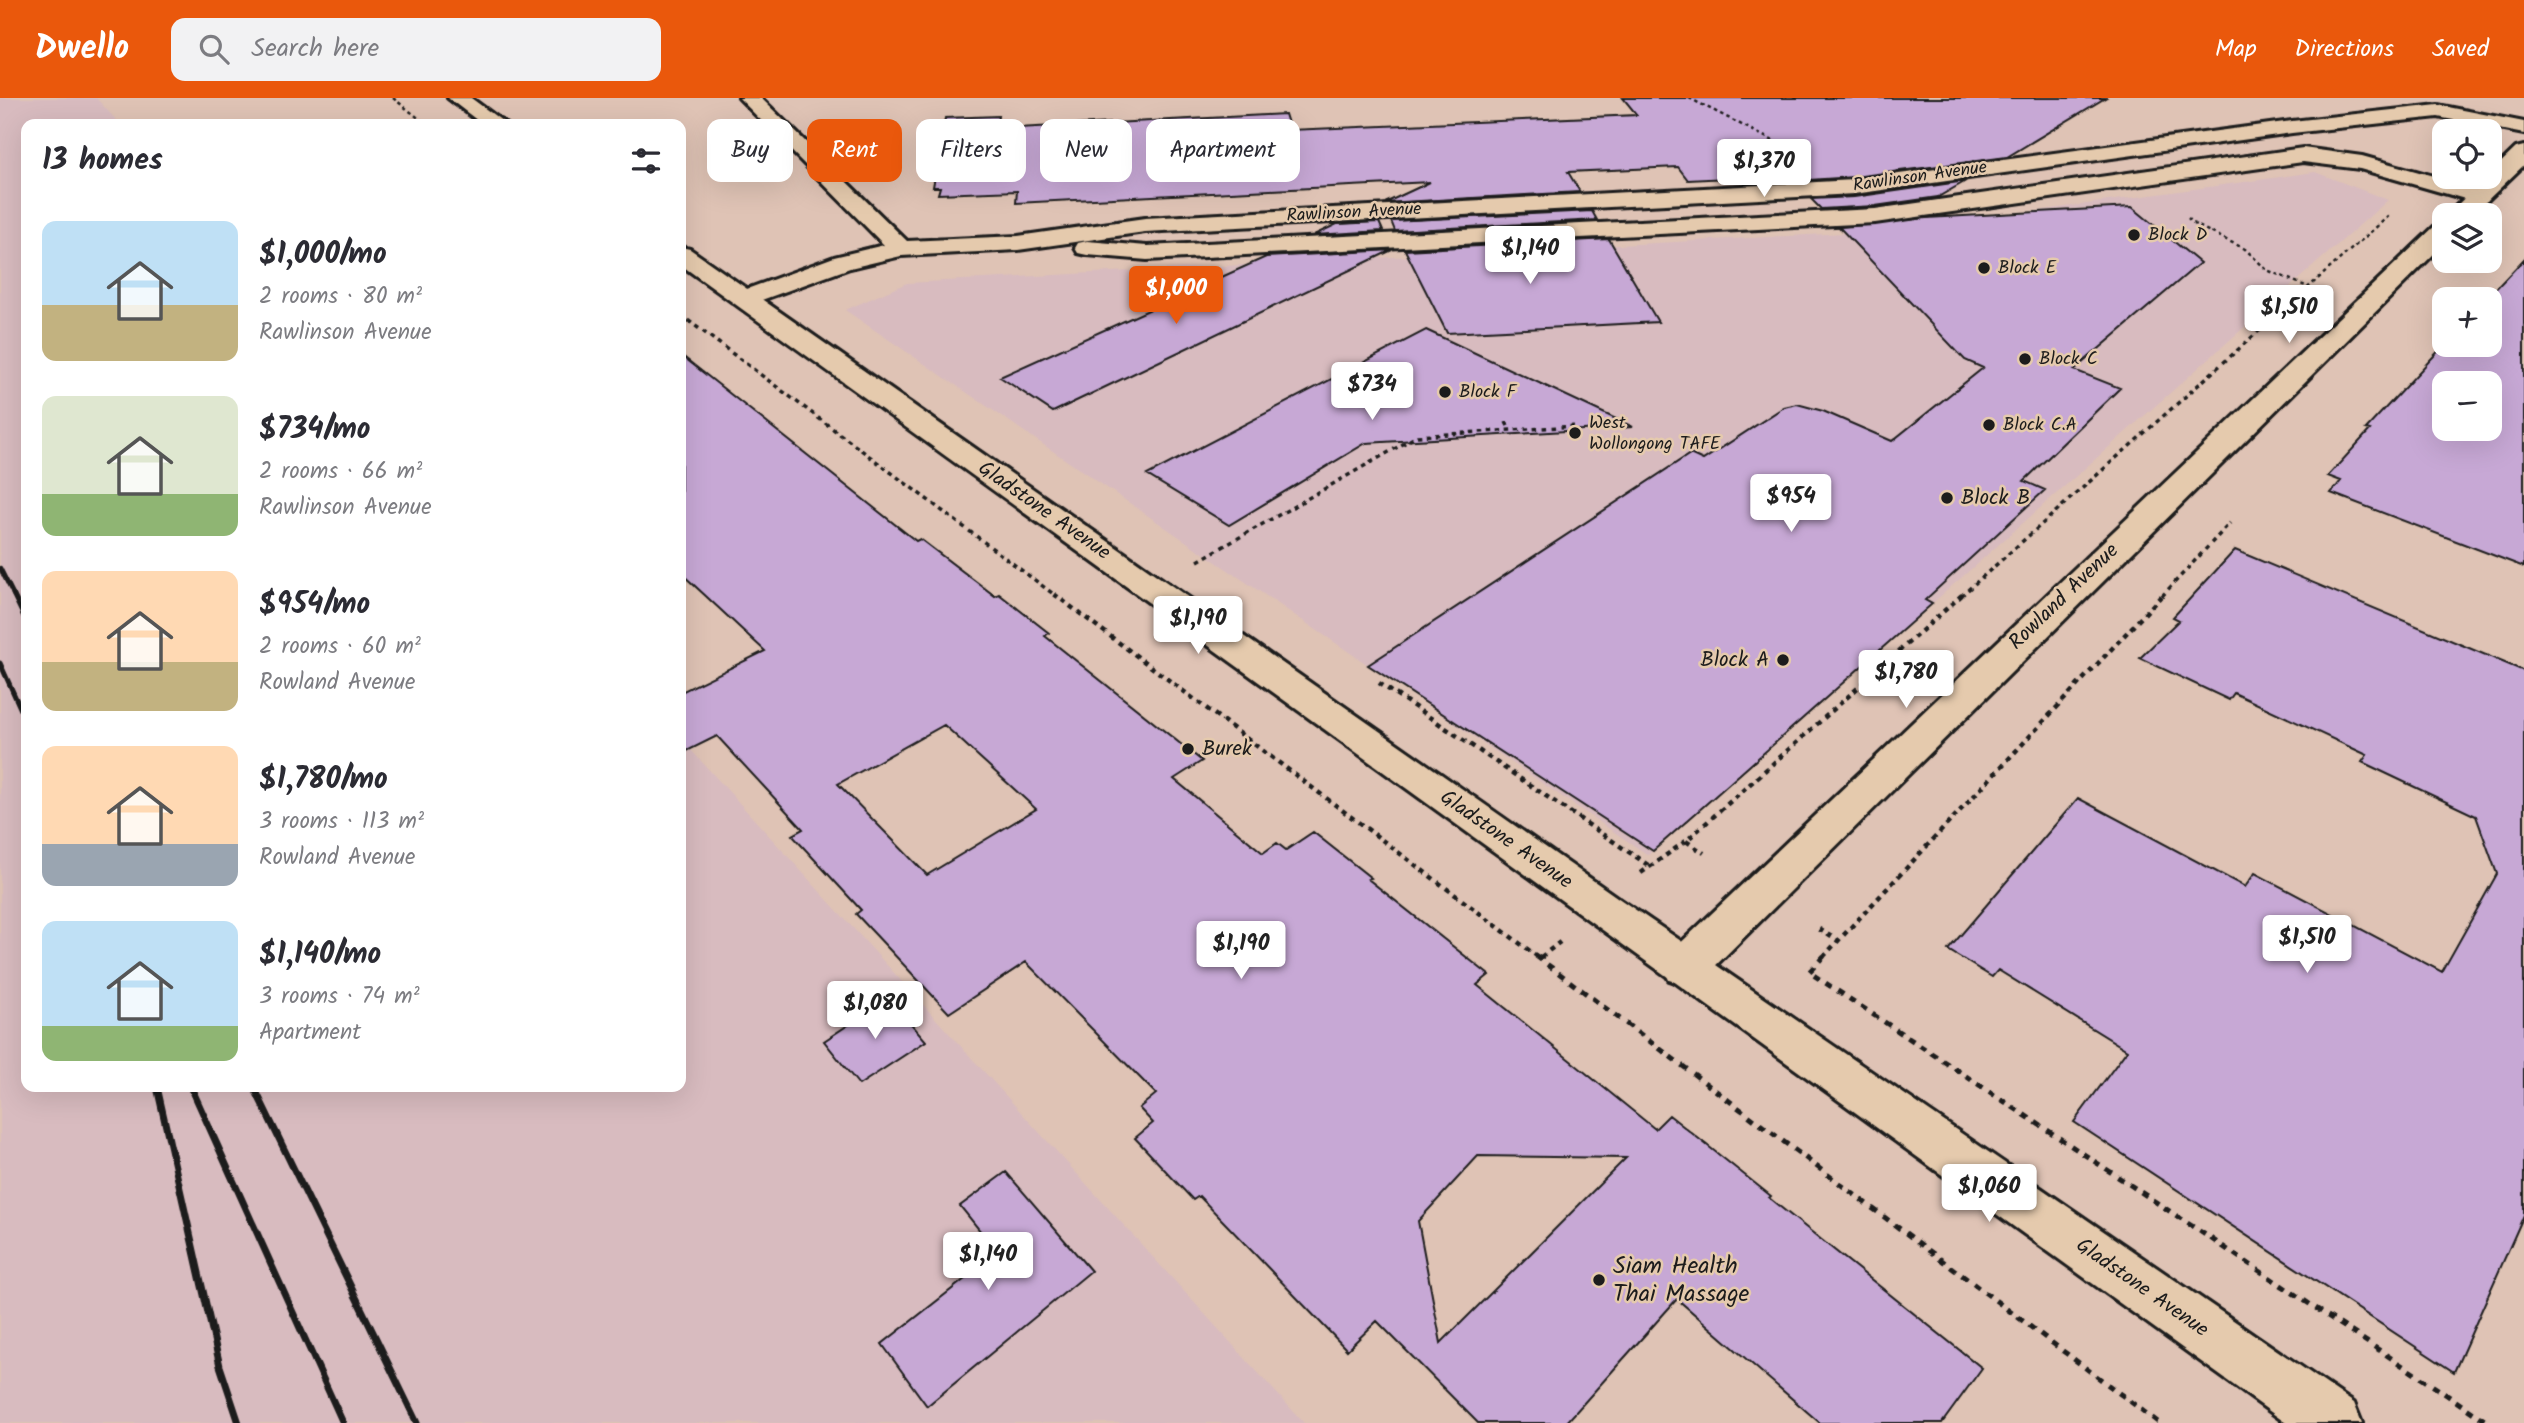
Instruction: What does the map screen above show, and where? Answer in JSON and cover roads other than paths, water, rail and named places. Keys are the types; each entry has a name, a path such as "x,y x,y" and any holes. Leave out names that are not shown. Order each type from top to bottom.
{"street":[{"path":"458,98 488,119"},
{"path":"749,98 901,249"},
{"name":"Rawlinson Avenue","path":"745,298 843,262 901,249 1018,243 1144,225 1854,187 2219,136 2438,111 2524,128"},
{"path":"2472,203 2524,153"},
{"name":"Rawlinson Avenue","path":"1018,243 1147,253 1875,216 2303,155 2362,163 2479,196"},
{"name":"Rowland Avenue","path":"1685,967 2432,242"},
{"name":"Gladstone Avenue","path":"686,257 1685,967 2334,1423"}],"railway":[{"path":"0,568 13,594"},
{"path":"13,594 21,611"},
{"path":"0,663 21,710"},
{"path":"158,1092 220,1366 239,1423"},
{"path":"193,1092 343,1423"},
{"path":"256,1092 417,1423"}],"place":[{"name":"Block D","path":"2134,235"},
{"name":"Block E","path":"1984,268"},
{"name":"Block C","path":"2025,359"},
{"name":"Block F","path":"1445,392"},
{"name":"Block C.A","path":"1989,425"},
{"name":"West Wollongong TAFE","path":"1575,433"},
{"name":"Block B","path":"1947,498"},
{"name":"Block A","path":"1783,660"},
{"name":"Burek","path":"1188,749"},
{"name":"Siam Health Thai Massage","path":"1599,1280"}]}
